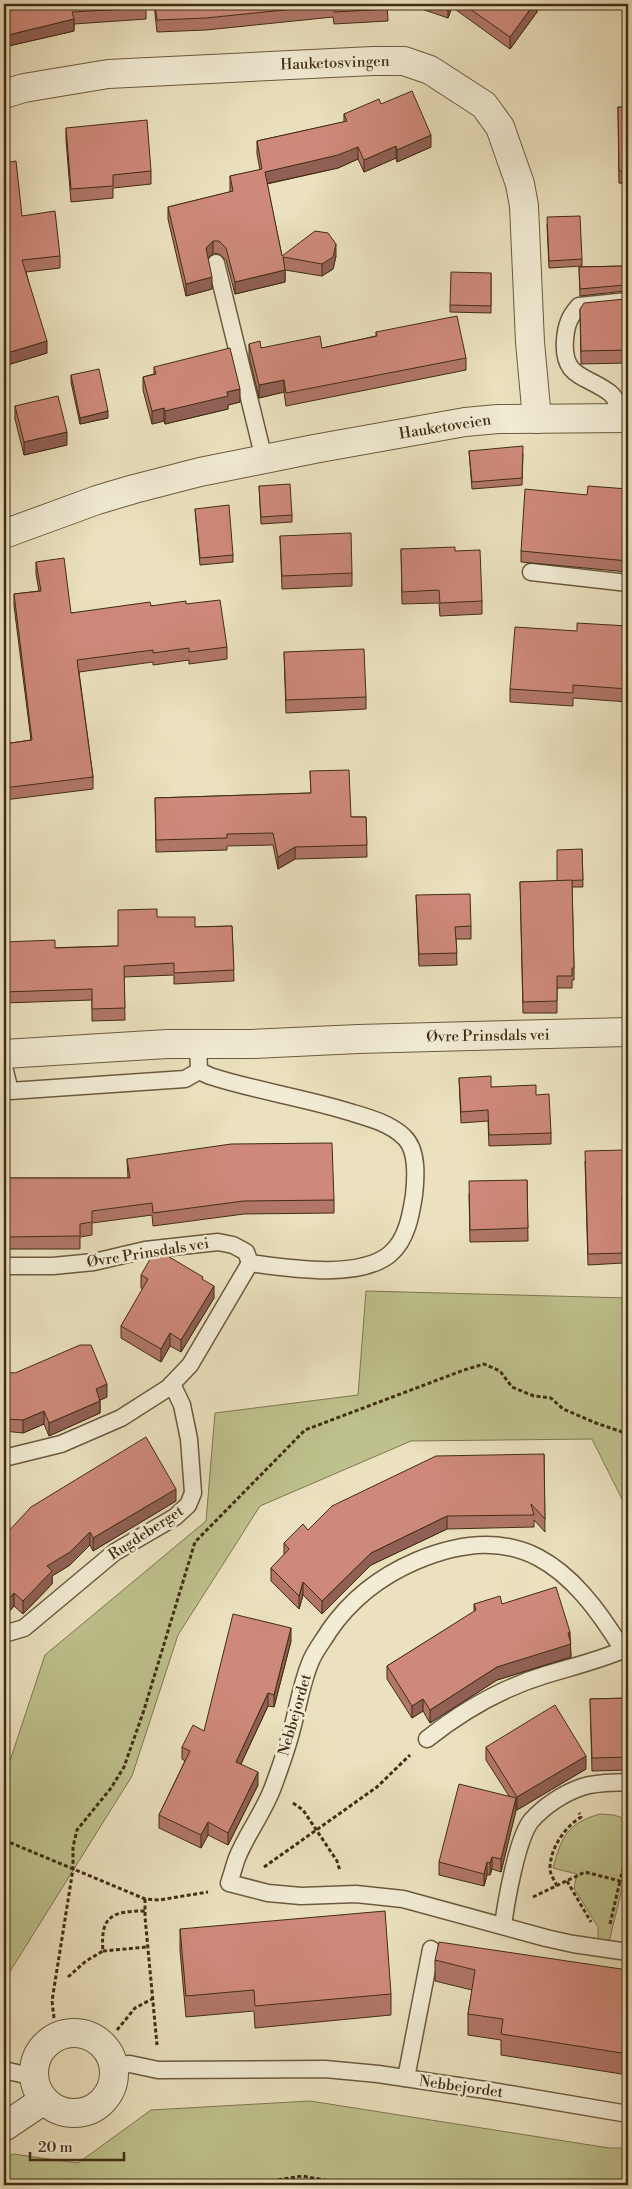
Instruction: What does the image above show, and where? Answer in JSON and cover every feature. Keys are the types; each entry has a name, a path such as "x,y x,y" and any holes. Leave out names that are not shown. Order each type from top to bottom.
{"street":[{"name":"Hauketosvingen","path":"4,94 24,88 108,74 373,61 404,61 430,70 484,105 500,126 520,184 524,206 530,342 537,419"},
{"name":"Hauketoveien","path":"4,534 97,500 200,472 264,459 465,422 498,419 623,418"},
{"name":"Øvre Prinsdals vei","path":"4,1054 167,1044 198,1058 628,1032"},
{"path":"69,2033 81,2033 103,2045 110,2054 114,2076 111,2089 104,2100 93,2109 80,2113 67,2113 54,2108 39,2088 35,2065 39,2053 57,2037 69,2033"},
{"path":"4,2126 39,2088"}],"lane":[{"path":"216,263 264,459"},
{"path":"623,418 612,393 573,372 564,354 568,320 579,306 628,301"},
{"path":"531,572 628,583"},
{"path":"4,1067 10,1091 185,1079 198,1058"},
{"name":"Øvre Prinsdals vei","path":"4,1266 53,1266 94,1262 145,1250 218,1242 234,1245 246,1252 250,1263 299,1269 340,1269 373,1263 391,1253 403,1236 411,1214 415,1168 412,1150 405,1137 391,1127 368,1118 297,1097 221,1080 198,1058"},
{"path":"4,1458 61,1444 121,1418 150,1401 172,1384 190,1364 250,1263"},
{"name":"Rugdeberget","path":"4,1634 24,1628 48,1609 66,1590 115,1552 175,1517 188,1505 193,1493 190,1439 182,1406 172,1384"},
{"name":"Nebbejordet","path":"233,1885 237,1857 274,1785 310,1662 330,1630 352,1602 377,1582 408,1564 435,1552 460,1546 482,1544 511,1546 534,1555 562,1573 591,1604 626,1651 519,1684 462,1714 427,1740"},
{"path":"504,1917 520,1850 531,1822 543,1810 568,1793 592,1784 628,1782"},
{"path":"233,1885 268,1893 301,1896 356,1894 402,1899 504,1917 546,1938 628,1952"},
{"path":"406,2078 431,1949"},
{"name":"Nebbejordet","path":"113,2064 130,2064 158,2070 325,2070 406,2078 628,2114"},
{"path":"4,2070 39,2088"}],"path":[{"path":"54,2018 52,2001 73,1869 73,1847 77,1830 124,1766 144,1710 195,1542 304,1430 455,1373 484,1364 500,1371 512,1387 534,1396 551,1398 563,1409 628,1434"},
{"path":"4,1840 146,1899 159,1900 188,1897 211,1892 233,1885 316,1830 377,1787 427,1740"},
{"path":"557,1886 549,1868 556,1845 566,1830 581,1817 568,1793"},
{"path":"292,1803 303,1810 337,1861 341,1872"},
{"path":"598,1948 620,1881 628,1849"},
{"path":"504,1917 585,1872 620,1881"},
{"path":"567,1881 592,1923 598,1948"},
{"path":"146,1899 147,1947 158,2070"},
{"path":"103,1951 103,1926 108,1918 122,1912 145,1911"},
{"path":"68,1977 86,1961 103,1951 147,1947"},
{"path":"117,2030 136,2008 152,1999"},
{"path":"246,2185 302,2176 353,2185"}],"green space":[{"path":"366,1291 628,1298 628,1511 592,1439 411,1441 260,1506 178,1635 132,1776 4,1981 4,1779 45,1655 206,1521 215,1413 358,1395"},
{"path":"600,1814 614,1815 628,1820 628,1864 609,1942 598,1941 598,1927 574,1888 577,1874 553,1868 559,1848 567,1833 580,1822"},
{"path":"310,2101 609,2148 628,2148 628,2185 4,2185 4,2159 13,2154 78,2163 151,2110"}],"building":[{"path":"4,4 146,4 146,8 72,12 74,19 4,36"},
{"path":"155,4 387,4 388,9 334,12 333,5 206,18 157,20"},
{"path":"463,4 534,4 510,37"},
{"path":"412,91 431,135 397,150 396,146 364,160 358,147 338,155 265,172 282,256 315,231 328,233 336,244 333,257 322,264 283,257 285,270 235,282 226,248 219,241 213,241 206,248 212,277 186,284 168,207 233,191 230,176 262,169 257,141 347,121 344,114 379,99 381,104"},
{"path":"618,107 628,107 628,171 619,171"},
{"path":"147,120 151,171 113,175 113,186 71,189 66,128"},
{"path":"16,161 22,216 55,211 60,256 22,260 47,341 4,354 4,163"},
{"path":"580,216 582,259 549,261 547,217"},
{"path":"624,266 625,285 580,289 579,267"},
{"path":"451,272 491,273 491,306 450,305"},
{"path":"625,299 625,303 628,303 628,350 581,351 580,309 584,303"},
{"path":"457,316 466,358 286,393 284,380 259,385 249,344 260,341 261,348 320,336 322,348 377,336 376,332"},
{"path":"230,348 240,389 227,392 228,396 165,411 164,408 152,411 143,377 156,374 154,367"},
{"path":"99,369 108,411 80,418 71,375"},
{"path":"58,396 67,432 24,442 15,406"},
{"path":"523,446 522,478 472,482 469,451"},
{"path":"290,484 292,515 261,517 259,486"},
{"path":"588,486 628,489 628,561 521,551 525,489 587,495"},
{"path":"229,505 233,555 200,558 195,509"},
{"path":"351,533 352,573 282,576 280,536"},
{"path":"455,547 455,551 480,550 482,601 440,603 439,590 402,592 401,549"},
{"path":"64,558 71,613 150,602 151,606 186,601 186,604 220,600 227,647 189,652 189,648 153,653 153,650 77,660 93,777 4,788 4,744 32,740 14,594 41,591 36,562"},
{"path":"577,623 628,626 628,689 573,685 573,693 510,689 515,627 577,631"},
{"path":"364,649 366,697 286,700 284,652"},
{"path":"349,770 351,817 366,817 367,845 295,847 278,857 273,833 227,834 227,838 156,840 155,798 311,793 310,771"},
{"path":"582,849 583,880 557,881 557,850"},
{"path":"623,852 628,852 628,893 625,893"},
{"path":"572,880 574,968 572,968 572,976 557,976 557,1001 523,1002 520,882"},
{"path":"470,894 471,926 455,927 457,953 419,954 416,895"},
{"path":"157,909 157,917 195,917 195,927 232,926 234,970 174,973 174,963 124,966 125,1008 92,1009 92,989 4,992 5,942 55,940 55,948 118,946 118,910"},
{"path":"491,1076 491,1087 536,1085 536,1095 549,1094 551,1133 489,1135 488,1110 461,1112 459,1078"},
{"path":"332,1143 334,1200 244,1201 153,1213 152,1203 92,1211 92,1222 80,1224 80,1236 4,1237 4,1178 130,1178 127,1159 231,1144"},
{"path":"625,1150 626,1196 622,1196 623,1253 588,1254 585,1151"},
{"path":"527,1180 528,1228 470,1230 469,1181"},
{"path":"156,1249 203,1277 202,1279 214,1286 181,1340 170,1333 161,1349 121,1326 148,1279 141,1275"},
{"path":"80,1345 91,1345 107,1384 96,1389 100,1401 49,1423 44,1411 23,1420 4,1419 4,1372 15,1373"},
{"path":"146,1437 176,1489 93,1538 90,1532 70,1552 47,1566 52,1571 23,1601 14,1593 6,1602 4,1600 4,1536 31,1507"},
{"path":"544,1454 545,1519 531,1504 534,1515 447,1516 371,1553 322,1601 303,1582 299,1596 271,1568 289,1549 284,1543 303,1524 308,1530 332,1506 436,1456"},
{"path":"556,1587 570,1632 568,1633 571,1644 497,1667 430,1710 423,1699 412,1706 387,1666 476,1610 474,1604 500,1596 502,1604"},
{"path":"233,1614 291,1628 274,1695 268,1693 236,1762 258,1772 228,1833 208,1822 201,1835 159,1815 190,1751 182,1747 193,1725 204,1731"},
{"path":"628,1698 628,1757 592,1758 590,1699"},
{"path":"555,1705 586,1756 517,1797 486,1747"},
{"path":"459,1784 516,1798 501,1859 492,1857 490,1863 487,1862 484,1874 439,1862"},
{"path":"385,1911 391,1994 255,2006 254,1990 186,1996 180,1929"},
{"path":"439,1942 628,1970 628,2054 501,2034 503,2019 468,2014 475,1970 435,1960"}]}
